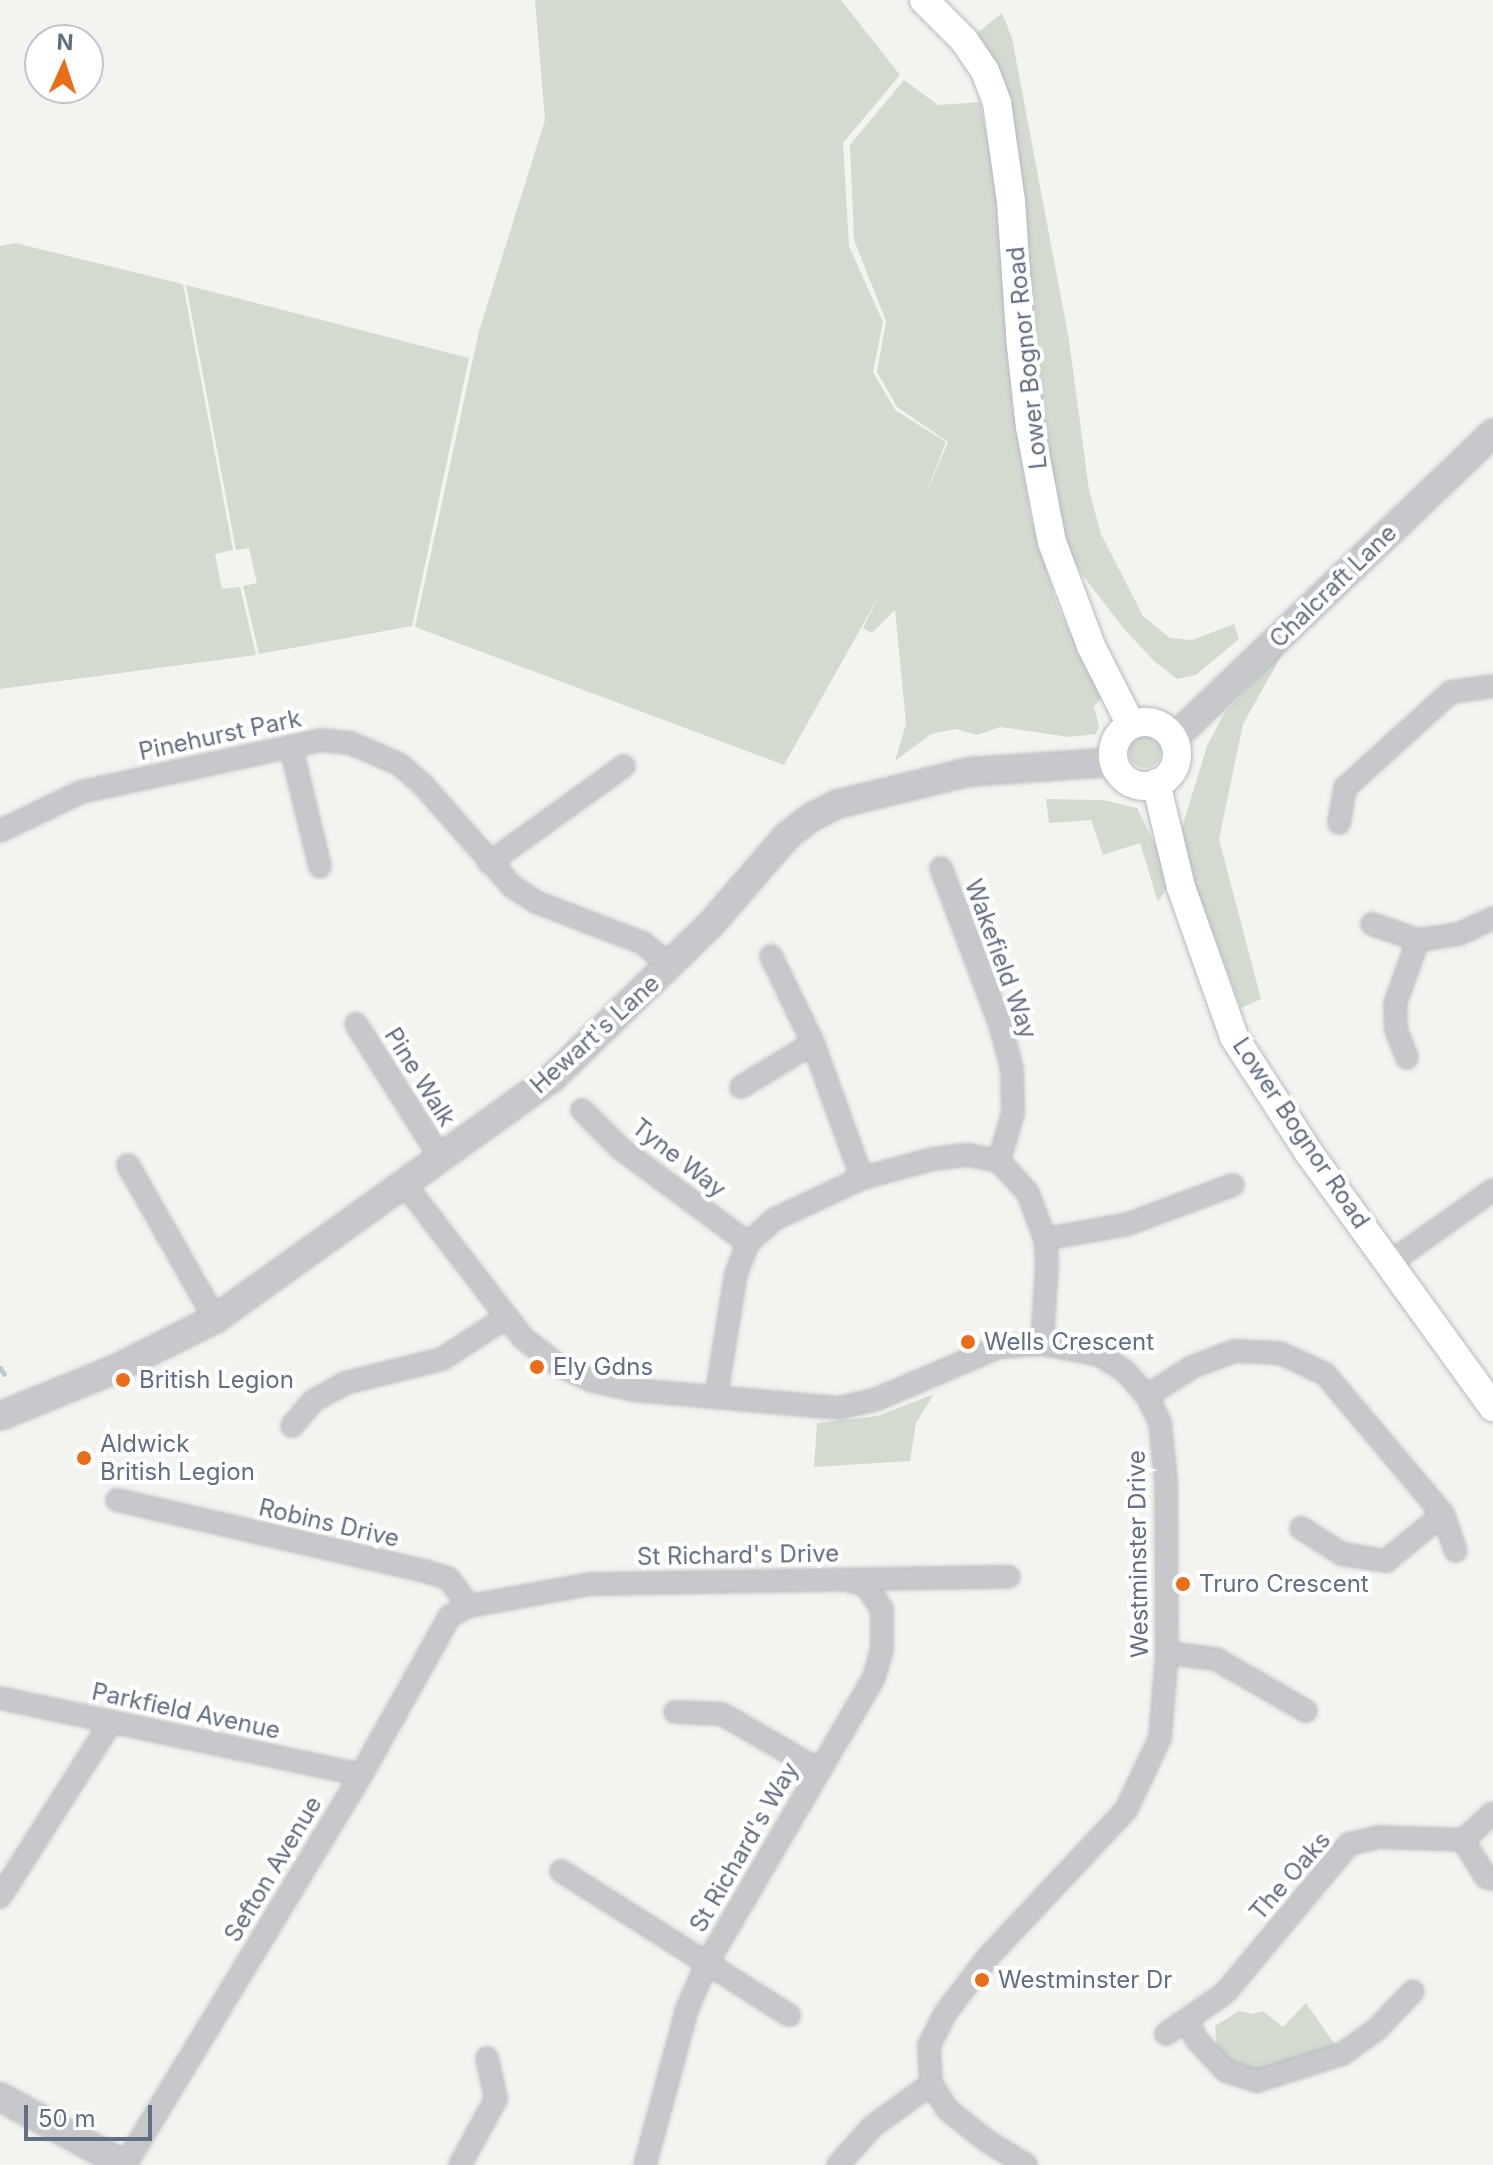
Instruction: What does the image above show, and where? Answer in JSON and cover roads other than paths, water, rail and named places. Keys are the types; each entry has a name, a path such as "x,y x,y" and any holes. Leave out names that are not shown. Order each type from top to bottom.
{"main road":[{"name":"Lower Bognor Road","path":"924,0 964,40 985,71 997,103 1011,201 1030,427 1052,542 1091,646 1131,725"},
{"path":"1150,722 1159,725 1173,739 1176,759 1165,778 1156,783 1135,784 1126,779 1114,762 1115,741 1131,725 1150,722"},
{"name":"Lower Bognor Road","path":"1156,783 1181,887 1234,1037 1309,1153 1493,1407"}],"street":[{"name":"Chalcraft Lane","path":"1173,739 1493,433"},
{"path":"1339,823 1345,788 1451,692 1493,686"},
{"name":"Pinehurst Park","path":"0,831 81,792 321,740 350,743 399,764 423,785 513,887 536,902 643,943 670,966"},
{"path":"291,747 320,867"},
{"name":"Hewart's Lane","path":"0,1416 111,1371 215,1319 552,1078 670,966 787,836 838,804 968,772 1114,762"},
{"path":"489,863 624,766"},
{"name":"Wakefield Way","path":"941,868 1000,1024 1012,1069 1013,1113 999,1161"},
{"path":"1372,924 1418,940 1459,934 1493,918"},
{"path":"1407,1058 1396,1030 1395,1004 1418,940"},
{"path":"771,956 813,1043 862,1178"},
{"name":"Pine Walk","path":"356,1024 440,1157"},
{"path":"741,1087 813,1043"},
{"name":"Tyne Way","path":"582,1110 621,1149 748,1243"},
{"path":"716,1397 736,1274 748,1243 775,1219 862,1178 933,1159 968,1155 999,1161 1028,1193 1045,1239 1047,1264 1042,1344"},
{"path":"128,1165 215,1319"},
{"name":"Westminster Drive","path":"403,1182 523,1338 558,1365 593,1381 634,1390 839,1408 877,1399 999,1347 1042,1344 1100,1355 1125,1371 1147,1396 1160,1423 1164,1449 1167,1653 1160,1738 1126,1810 989,1956 946,2012 929,2046 931,2084"},
{"path":"1045,1239 1128,1224 1233,1185"},
{"path":"1388,1264 1493,1190"},
{"path":"292,1426 313,1401 345,1383 442,1359 507,1317"},
{"path":"1147,1396 1192,1367 1235,1351 1280,1353 1325,1374 1443,1514 1456,1551"},
{"name":"Robins Drive","path":"117,1500 428,1572 449,1579 469,1606"},
{"path":"1301,1528 1342,1554 1386,1561 1443,1514"},
{"name":"St Richard's Drive","path":"469,1606 590,1584 1009,1577"},
{"name":"St Richard's Way","path":"645,2165 687,2009 706,1965 874,1677 882,1649 882,1609 876,1596 865,1585 847,1580"},
{"name":"Sefton Avenue","path":"125,2165 361,1775 450,1616 469,1606"},
{"path":"1167,1653 1216,1659 1306,1711"},
{"name":"Parkfield Avenue","path":"0,1698 361,1775"},
{"path":"675,1712 722,1714 819,1770"},
{"path":"0,1897 111,1722"},
{"path":"1493,1813 1463,1840 1486,1877 1493,1879"},
{"name":"The Oaks","path":"1166,2034 1225,1993 1349,1844 1379,1837 1463,1840"},
{"path":"561,1871 789,2015"},
{"path":"1188,2020 1196,2039 1226,2071 1257,2081 1342,2054 1377,2029 1413,1991"},
{"path":"460,2165 496,2099 487,2058"},
{"path":"838,2165 873,2126 931,2084 948,2110 987,2141 1026,2165"},
{"path":"0,2097 125,2165"}],"waterway":[{"path":"0,1368 4,1374"}],"place":[{"name":"Wells Crescent","path":"968,1342"},
{"name":"Ely Gdns","path":"537,1367"},
{"name":"British Legion","path":"123,1380"},
{"name":"Aldwick British Legion","path":"84,1458"},
{"name":"Truro Crescent","path":"1183,1584"},
{"name":"Westminster Dr","path":"982,1980"}]}
